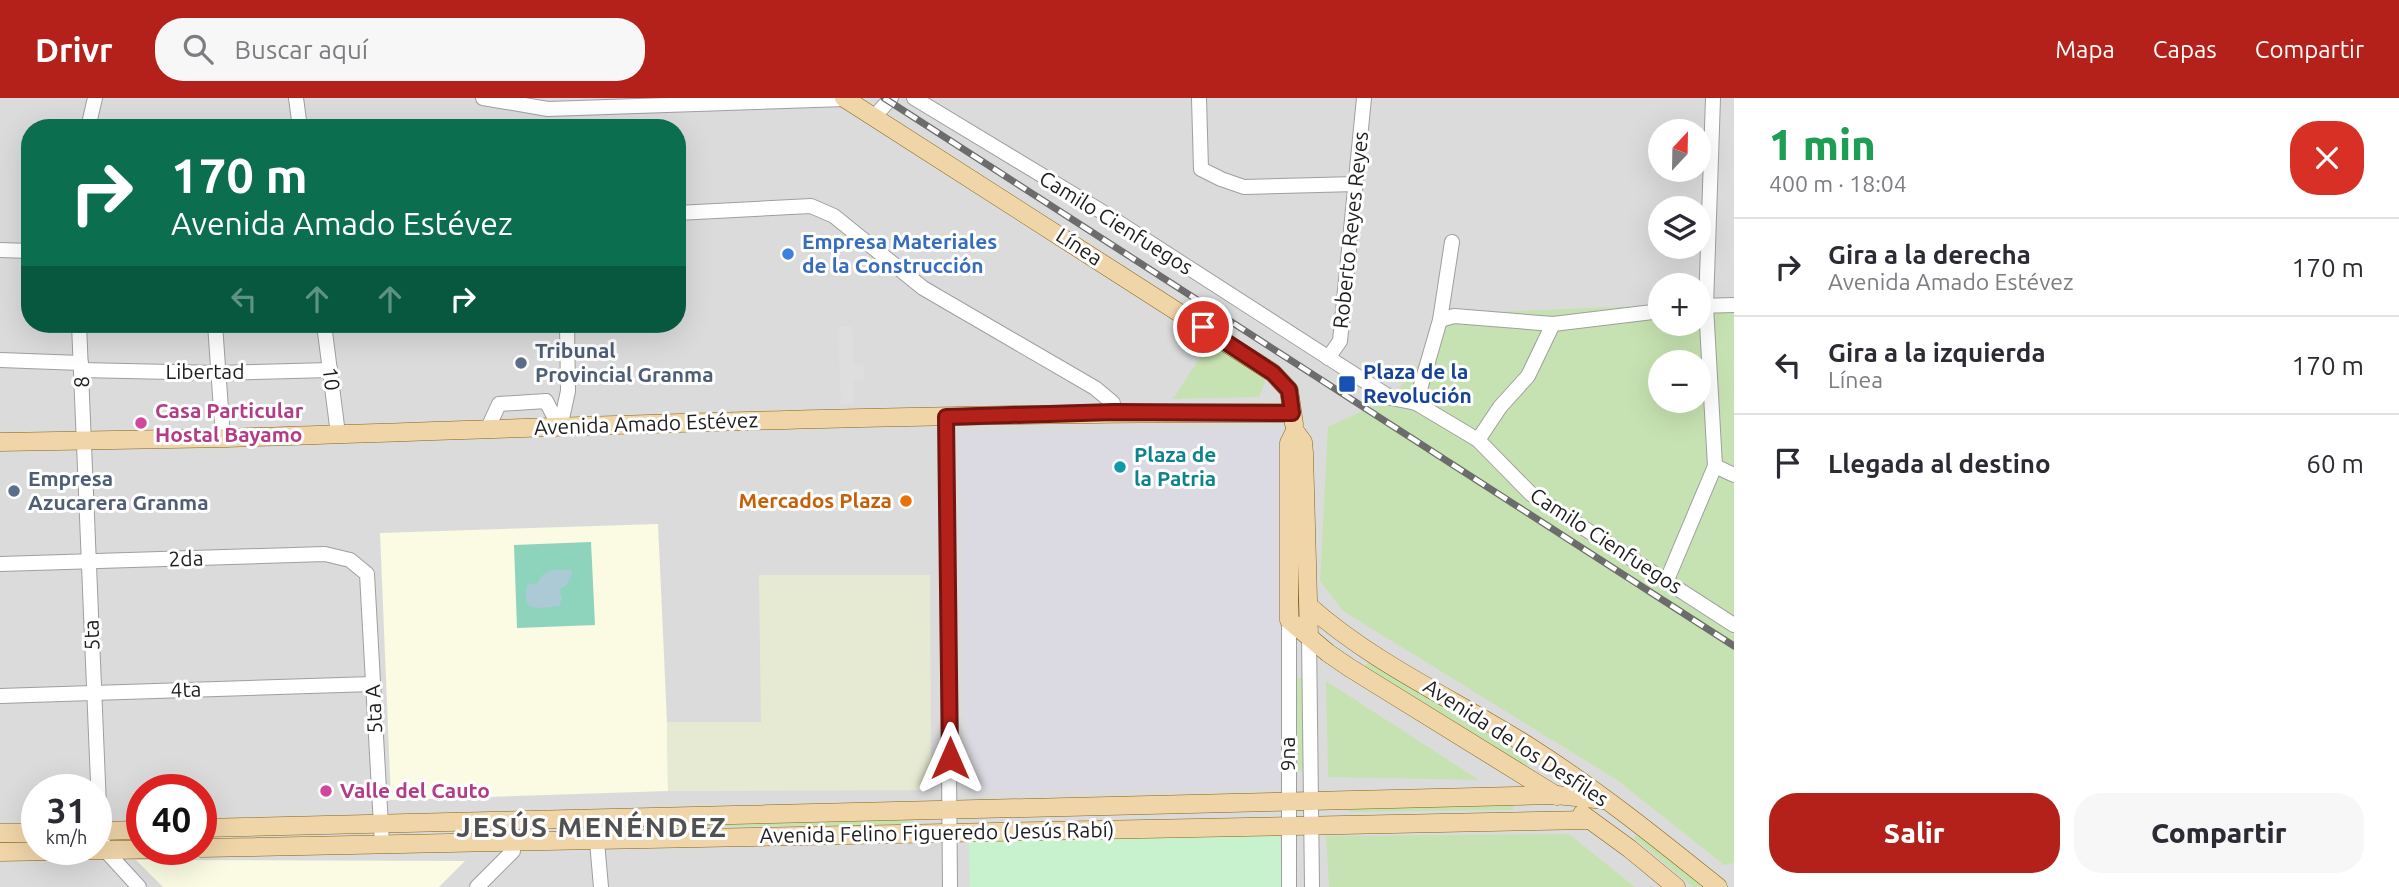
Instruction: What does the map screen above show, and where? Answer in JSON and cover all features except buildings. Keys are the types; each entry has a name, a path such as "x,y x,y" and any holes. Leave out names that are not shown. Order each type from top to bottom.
{"main road":[{"name":"Línea","path":"845,99 1273,373 1289,390 1294,422 1303,442 1304,453 1309,636"},
{"name":"Avenida Amado Estévez","path":"0,442 1114,412 1294,422"},
{"path":"1289,620 1289,443 1294,422"},
{"name":"Avenida de los Desfiles","path":"1309,606 1364,648 1530,747 1605,800 1718,887"},
{"name":"Avenida de los Desfiles","path":"1289,620 1350,668 1556,795 1676,887"},
{"name":"Avenida Felino Figueredo (Jesús Rabí)","path":"217,828 1556,795 1605,800"},
{"name":"Avenida Felino Figueredo (Jesús Rabí)","path":"217,848 1590,820"},
{"path":"0,833 21,832"},
{"path":"0,852 21,852"}],"street":[{"path":"90,119 95,98"},
{"path":"296,98 299,119"},
{"path":"484,98 548,109 845,99"},
{"path":"875,116 891,98"},
{"name":"Camilo Cienfuegos","path":"914,98 1096,208 1391,398 1416,403 1478,440 1531,494 1734,625"},
{"path":"1199,98 1201,169 1244,187 1357,184"},
{"name":"Roberto Reyes Reyes","path":"1328,358 1340,341 1364,98"},
{"path":"1704,273 1713,98"},
{"path":"686,213 811,206 834,216 923,288 1095,388 1113,403 1114,412"},
{"path":"1416,403 1440,320 1452,242"},
{"path":"0,250 21,251"},
{"path":"1711,306 1734,305"},
{"path":"1440,320 1454,316 1553,324 1648,313"},
{"path":"1478,440 1500,407 1528,376 1553,324"},
{"name":"8","path":"79,333 85,440"},
{"path":"216,333 223,438"},
{"name":"10","path":"325,333 338,434"},
{"path":"560,428 568,391 566,333"},
{"path":"1667,580 1715,466 1704,336"},
{"name":"Libertad","path":"0,360 81,367 218,373 330,370"},
{"path":"487,430 499,404 546,401 560,428"},
{"path":"946,417 950,887"},
{"name":"5ta","path":"85,440 96,774"},
{"path":"1715,466 1734,475"},
{"name":"2da","path":"0,564 326,554 350,561 366,574"},
{"name":"5ta A","path":"366,574 382,844"},
{"name":"9na","path":"1289,620 1289,887"},
{"name":"9na","path":"1309,636 1311,825"},
{"name":"4ta","path":"0,696 373,684"},
{"path":"595,819 601,887"},
{"path":"1311,825 1312,887"},
{"path":"477,887 513,850 512,842"},
{"path":"112,858 139,887"}],"shaded area":[{"path":"0,98 1734,98 1734,887 0,887"},
{"path":"852,326 854,364 864,365 865,380 854,381 854,404 841,404 838,327"},
{"path":"1279,429 1285,787 967,791 960,433"},
{"path":"658,524 668,791 391,800 380,533"},
{"path":"759,575 930,575 931,790 668,791 667,722 761,722"},
{"path":"217,860 465,861 439,887 163,887 141,865 217,865"}],"green space":[{"path":"1734,304 1734,863 1724,865 1617,780 1343,611 1320,581 1328,427 1391,398 1424,357 1451,312 1648,306 1648,336 1711,336 1711,305"},
{"path":"1210,342 1264,376 1265,382 1259,397 1173,399"},
{"path":"591,542 595,625 517,628 514,545"},
{"path":"1369,661 1531,760 1527,767 1363,669"},
{"path":"1296,678 1302,678 1304,771 1298,771"},
{"path":"1326,681 1479,780 1328,777"},
{"path":"1513,804 1513,810 1349,812 1349,806"},
{"path":"913,820 914,824 626,828 626,824"},
{"path":"1280,831 1282,887 970,887 969,838"},
{"path":"1639,832 1706,887 1693,887 1634,838"},
{"path":"1569,834 1635,887 1329,887 1326,836"}],"water":[{"path":"552,570 571,570 572,574 566,586 559,589 562,598 559,606 537,608 528,605 528,584 538,583 541,576"}],"railway":[{"path":"884,98 1734,646"}],"place":[{"name":"Empresa Materiales de la Construcción","path":"788,254"},
{"name":"Tribunal Provincial Granma","path":"521,363"},
{"name":"Plaza de la Revolución","path":"1347,384"},
{"name":"Casa Particular Hostal Bayamo","path":"141,423"},
{"name":"Plaza de la Patria","path":"1120,467"},
{"name":"Empresa Azucarera Granma","path":"14,491"},
{"name":"Mercados Plaza","path":"906,501"},
{"name":"Valle del Cauto","path":"326,791"}],"district":[{"name":"JESÚS MENÉNDEZ","path":"592,827"}],"route":[{"path":"950,758 946,417 1114,412 1292,413 1289,390 1273,373 1203,327"}]}
